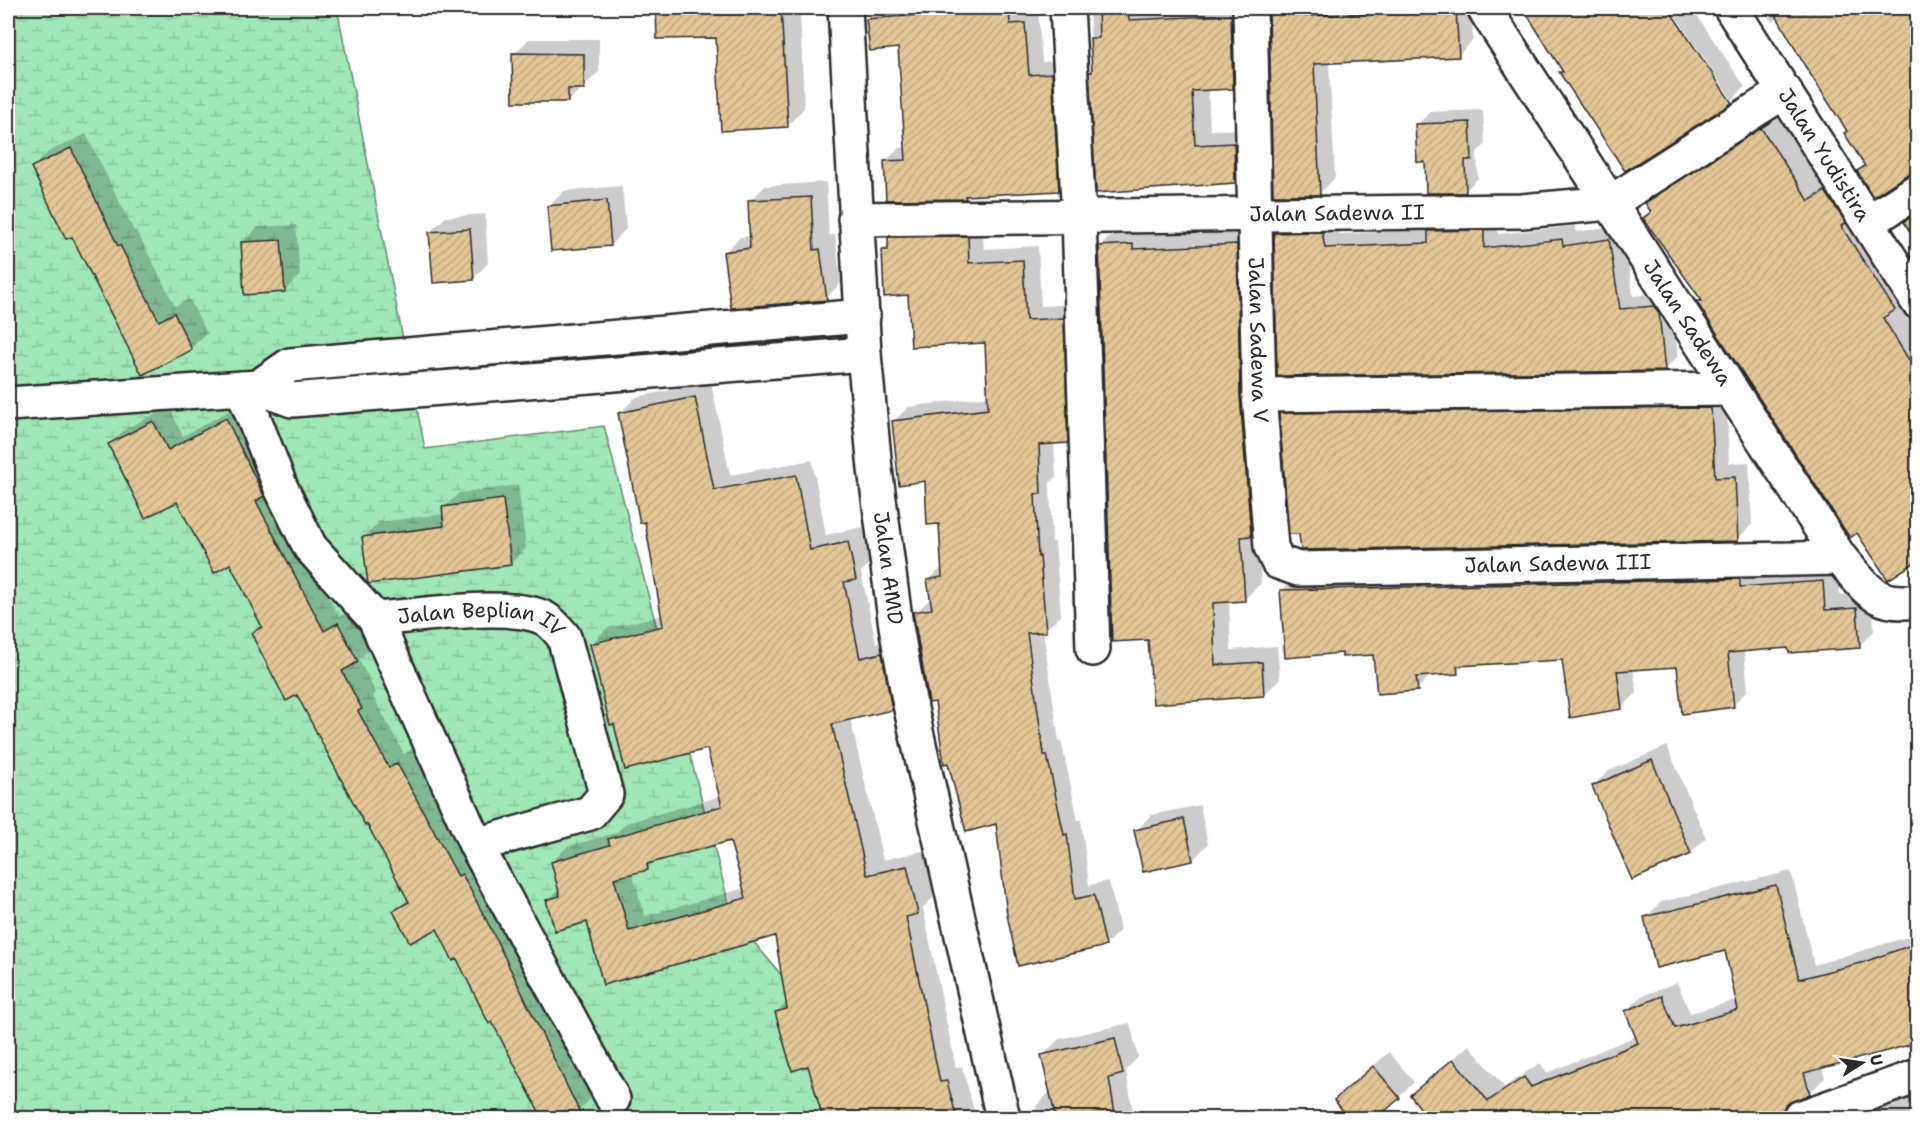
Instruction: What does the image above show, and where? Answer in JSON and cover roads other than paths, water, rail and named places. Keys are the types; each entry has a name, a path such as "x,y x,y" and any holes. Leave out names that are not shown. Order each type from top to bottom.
{"street":[{"name":"Jalan AMD","path":"845,8 855,219 875,469 909,700 1003,1119"},
{"path":"1067,8 1079,217 1094,649"},
{"name":"Jalan Sadewa V","path":"1250,8 1259,395 1271,547 1278,562"},
{"name":"Jalan Sadewa","path":"1484,8 1840,558 1880,600 1895,604 1917,601"},
{"name":"Jalan Yudistira","path":"1731,8 1869,222 1917,302"},
{"name":"Jalan Sadewa II","path":"855,219 1522,211 1610,203 1785,91"},
{"path":"1869,222 1917,190"},
{"path":"250,388 290,365 863,316"},
{"path":"8,404 250,388 292,400 864,354"},
{"path":"250,388 280,488 310,547 375,619 476,845 613,1099"},
{"path":"1259,395 1730,389"},
{"name":"Jalan Sadewa III","path":"1278,562 1298,569 1840,558"},
{"name":"Jalan Beplian IV","path":"375,619 457,612 492,611 533,614 553,624 564,637 606,794 590,813 476,845"},
{"path":"1799,1119 1917,1076"}]}
